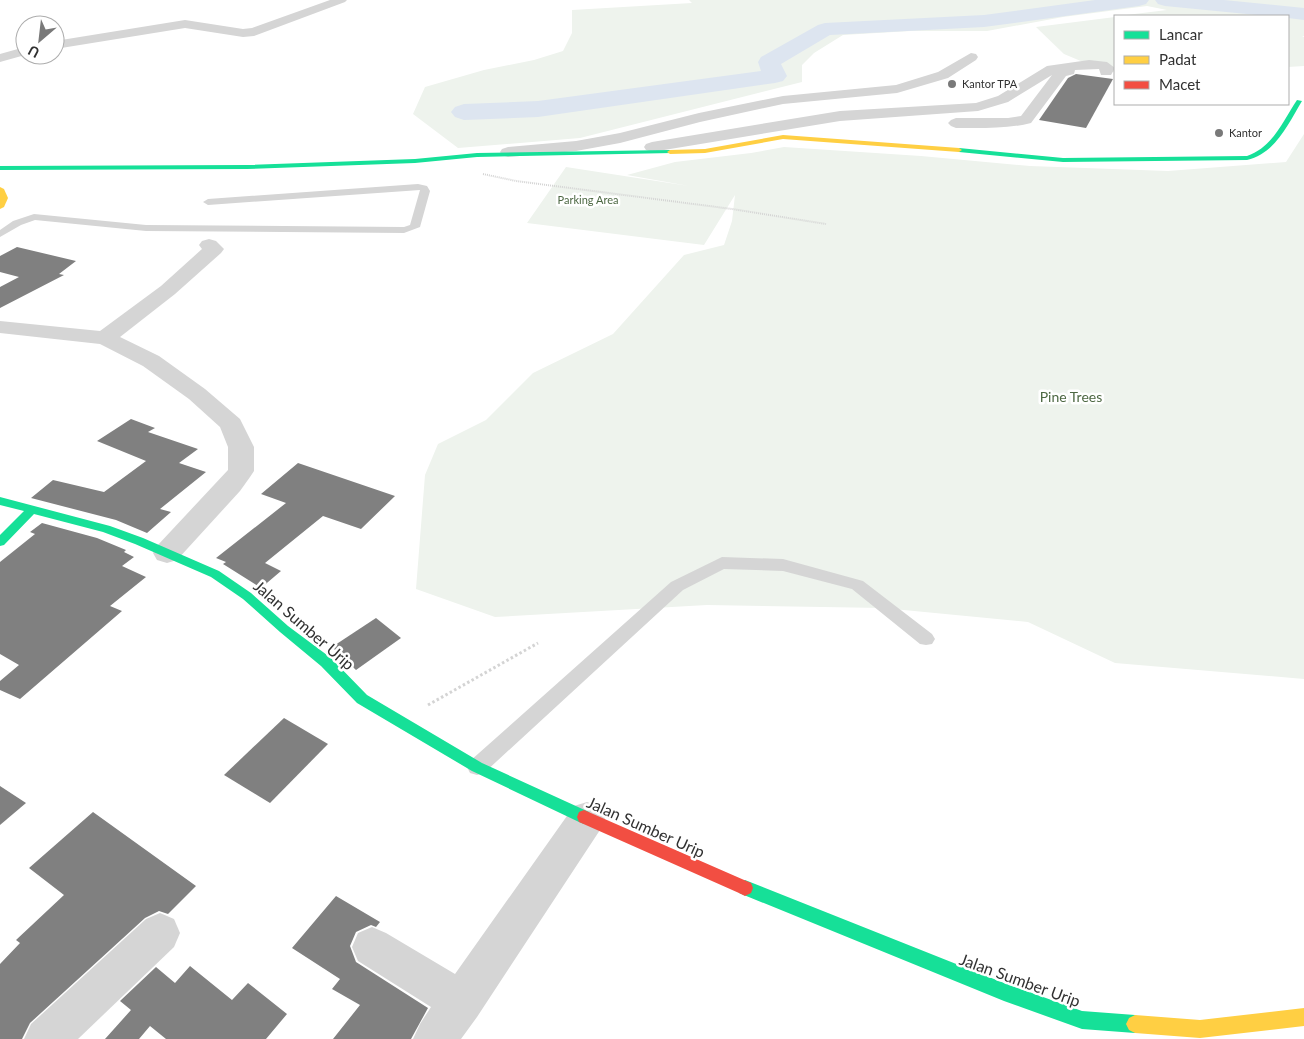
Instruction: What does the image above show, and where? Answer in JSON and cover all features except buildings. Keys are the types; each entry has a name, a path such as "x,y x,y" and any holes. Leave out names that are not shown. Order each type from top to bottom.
{"street":[{"path":"65,43 185,24 243,33 254,32 341,0"},
{"path":"0,58 15,54"},
{"path":"0,168 247,167 415,161 576,146 620,138 699,118 783,100 897,89 943,75 971,57"},
{"path":"621,153 807,120 840,116 933,112 978,107 1003,99 1052,69 1089,64 1102,65 1111,72"},
{"path":"807,120 1021,122 1026,120 1061,73 1075,70 1111,72"},
{"path":"477,155 705,151 767,138 802,137 975,150 1063,160 1229,159 1252,156 1262,151 1275,138 1299,101"},
{"path":"0,189 4,198 0,207"},
{"path":"105,338 168,290 214,250 209,245"},
{"path":"0,327 105,338 151,361 197,394 230,424 241,447 241,471 167,553"},
{"name":"Jalan Sumber Urip","path":"0,501 106,529 214,574 247,596 284,629 326,662 362,699 478,767 660,852 788,907 1004,992 1083,1030 1200,1028 1304,1017"},
{"path":"0,542 32,510"},
{"path":"435,1039 587,818"},
{"path":"46,1039 160,934"},
{"path":"372,947 462,1002"}],"lane":[{"path":"0,234 17,222 34,217 146,228 404,230 415,226 425,191 424,188 418,187 208,202"},
{"path":"478,767 678,586 722,563 783,565 858,585 926,639"}],"path":[{"path":"480,174 516,181 723,208 826,224"},
{"path":"399,721 538,643"}],"green space":[{"path":"689,0 1304,0 1304,36 1302,36 1304,37 1304,66 1289,67 1289,15 1126,15 1167,10 1147,6 1063,17 987,31 911,31 843,35 814,53 802,65 802,82 580,138 458,148 413,114 425,87 484,70 534,60 563,51 572,33 572,10 692,3"},
{"path":"1114,17 1114,72 1107,72 1064,54 1036,27"},
{"name":"Pine Trees","path":"1304,134 1304,679 1115,663 1028,622 883,608 707,605 495,617 416,589 425,475 438,444 486,420 533,373 613,334 684,255 724,245 732,221 735,195 704,245 527,223 566,167 689,186 627,175 675,162 784,147 921,156 1030,166 1168,171 1286,162"}],"waterway":[{"path":"464,112 538,109 775,76 769,62 825,29 984,21 1139,0"},
{"path":"1165,0 1304,14"}],"traffic: fast":[{"path":"959,150 1063,160 1247,158 1268,147 1285,125 1299,101"},
{"path":"0,168 247,167 415,161 477,155 670,152"},
{"path":"0,501 32,510 0,542"},
{"path":"32,510 106,529 139,541 215,574 247,596 284,629 326,662 362,699 477,767 584,817"},
{"path":"745,888 1004,992 1082,1020 1135,1024"}],"traffic: slow":[{"path":"670,152 705,151 783,137 959,150"},
{"path":"0,189 4,198 0,207"},
{"path":"1135,1024 1200,1029 1304,1017"}],"traffic: jam":[{"path":"584,817 745,888"}],"place":[{"name":"Kantor TPA","path":"952,84"},
{"name":"Kantor","path":"1219,133"}],"park label":[{"name":"Parking Area","path":"588,200"}]}
